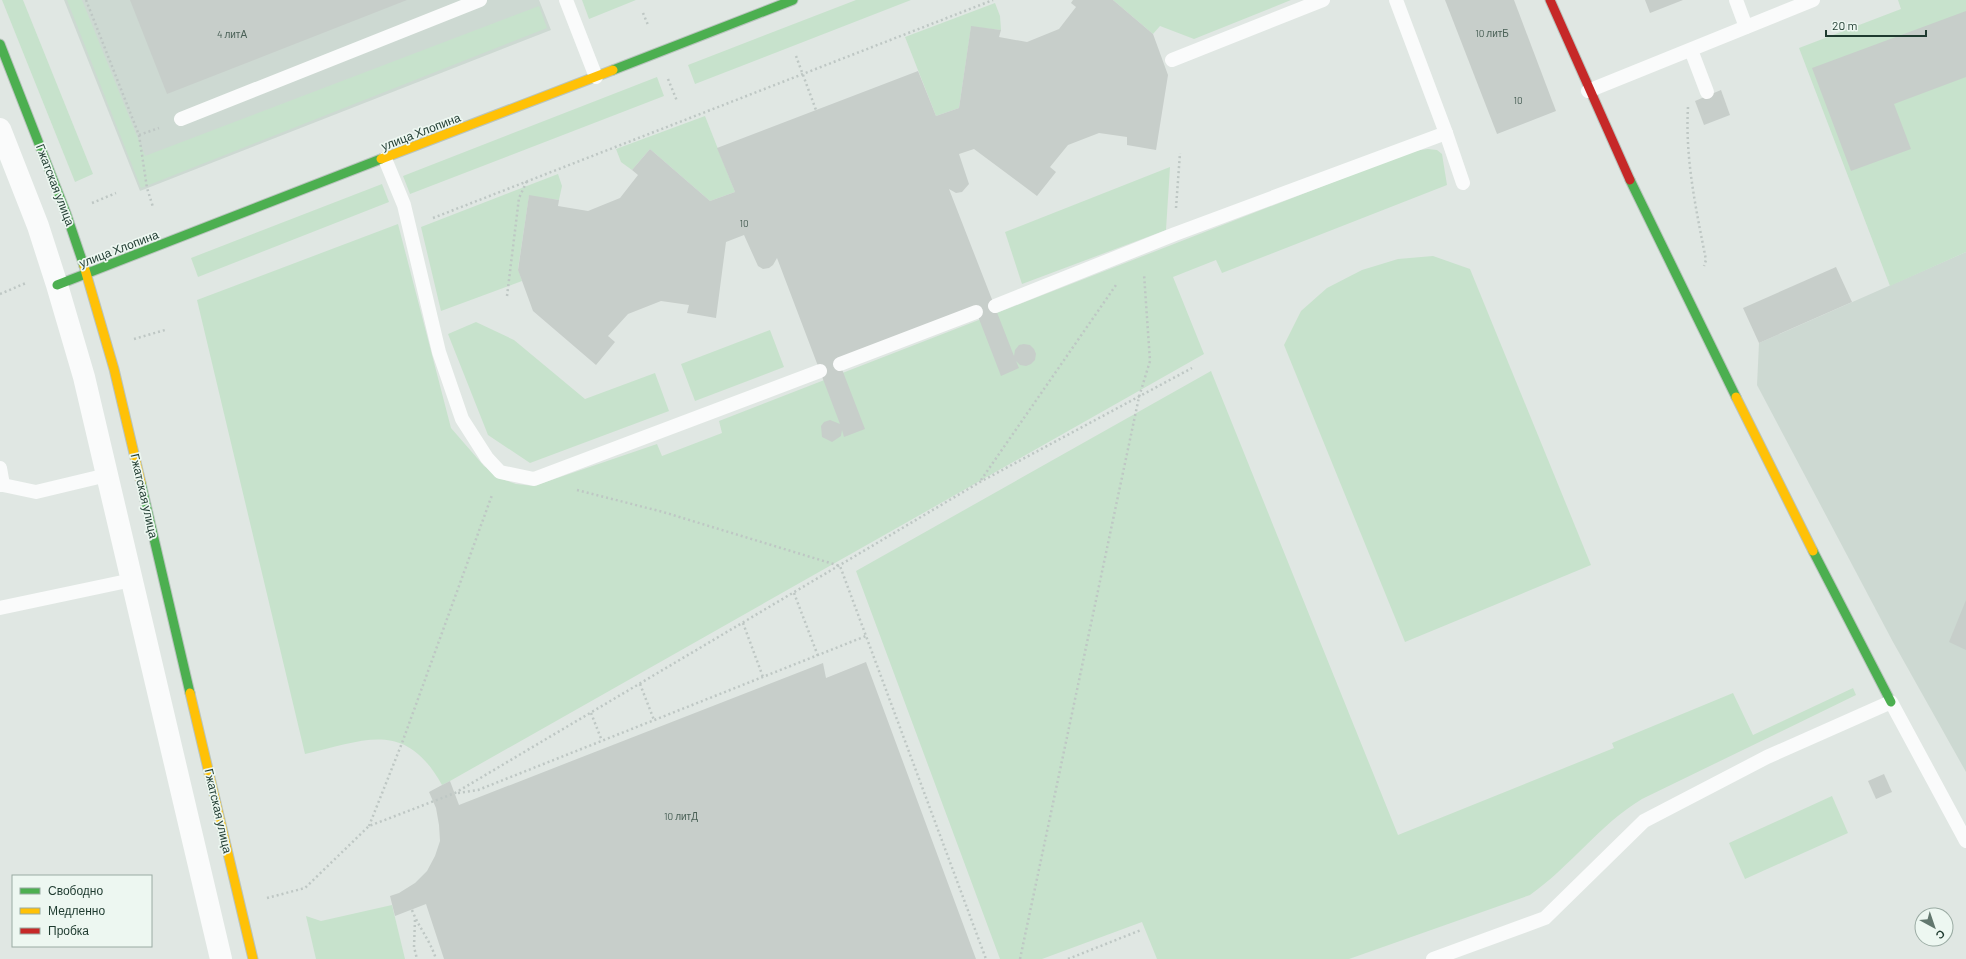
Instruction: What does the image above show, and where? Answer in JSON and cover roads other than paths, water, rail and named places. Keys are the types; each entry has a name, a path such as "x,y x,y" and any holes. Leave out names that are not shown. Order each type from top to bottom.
{"street":[{"name":"улица Хлопина","path":"58,285 793,0"},
{"path":"1550,0 1588,91 1659,242 1822,569 1868,653 1891,702"},
{"name":"Гжатская улица","path":"0,44 66,213 87,274 114,369 253,959"},
{"path":"0,129 38,226 58,285 84,377 221,959"}],"lane":[{"path":"181,119 480,0"},
{"path":"566,0 596,77"},
{"path":"1172,60 1323,0"},
{"path":"1396,0 1464,183"},
{"path":"1736,0 1746,27"},
{"path":"1588,91 1813,0"},
{"path":"1691,50 1705,85"},
{"path":"995,306 1175,234 1446,133"},
{"path":"385,159 404,205 408,228 439,352 462,419 487,458 500,472 534,479 820,372"},
{"path":"840,364 976,312"},
{"path":"0,468 2,485 36,492 108,475"},
{"path":"0,608 132,580"},
{"path":"1433,959 1545,918 1644,821 1767,757 1891,702 1966,841"}]}
